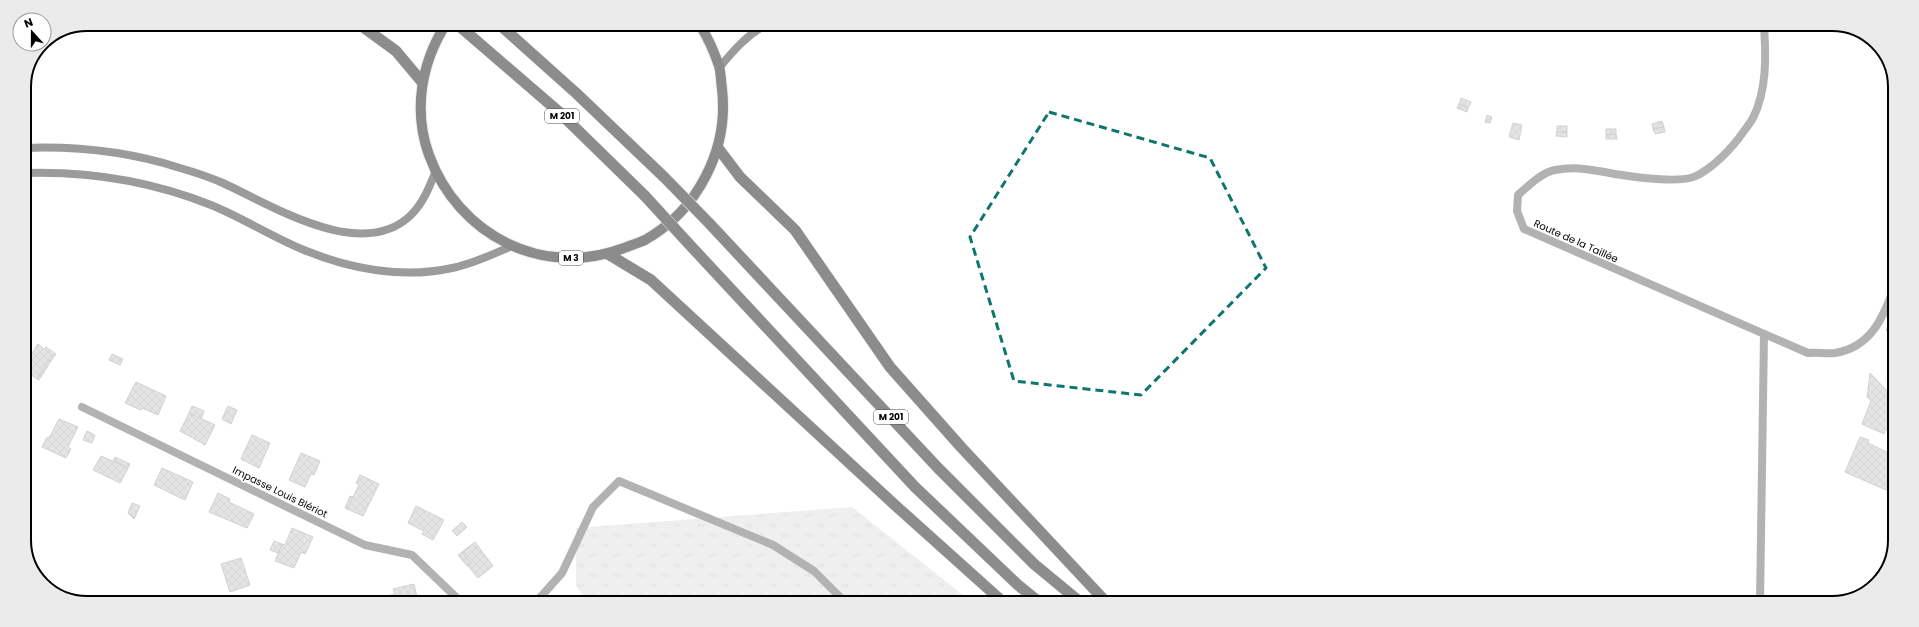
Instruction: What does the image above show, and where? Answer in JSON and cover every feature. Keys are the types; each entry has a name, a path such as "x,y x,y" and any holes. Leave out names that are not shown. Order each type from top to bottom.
{"highway":[{"path":"369,31 396,51 422,82"},
{"name":"M 201","path":"465,31 559,112 645,196 915,487 1018,585 1032,596"},
{"name":"M 201","path":"508,31 576,93 664,177 709,223 938,468 1034,564 1073,596"},
{"path":"718,148 740,177 795,230 890,367 961,447 1100,596"},
{"path":"608,254 651,280 896,506 997,596"}],"main road":[{"name":"M 3","path":"441,31 434,42 422,82 420,113 424,144 435,173 455,203 481,228 512,246 550,256 576,258 608,254 645,240 677,216 702,185 718,148 724,108 719,68 710,42 704,31"},
{"path":"719,68 736,47 753,31"},
{"path":"31,148 90,150 149,159 221,182 288,215 320,227 367,233 391,228 411,215 420,204 435,173"},
{"path":"31,173 81,174 107,177 143,184 181,194 213,206 305,250 372,271 412,272 452,268 512,246"}],"street":[{"name":"Route de la Taillée","path":"1764,31 1764,85 1753,118 1735,143 1717,163 1695,176 1668,179 1634,177 1583,168 1554,170 1534,180 1518,195 1517,211 1524,229 1808,353 1834,353 1860,345 1873,332 1888,304"},
{"path":"1760,596 1764,334"},
{"name":"Impasse Louis Blériot","path":"82,407 365,544 412,555 455,596"},
{"path":"541,596 562,573 593,507 618,481 774,545 814,571 839,596"}],"highlighted area":[{"path":"1049,112 1210,158 1266,268 1141,395 1014,381 970,237"}],"green space":[{"path":"852,507 964,596 583,596 576,586 576,528"}],"building":[{"path":"1461,98 1471,102 1468,108 1459,104"},
{"path":"1459,104 1468,108 1467,112 1457,108"},
{"path":"1487,115 1492,117 1490,123 1485,122"},
{"path":"1662,121 1664,127 1653,129 1652,124"},
{"path":"1513,123 1522,125 1519,140 1509,137"},
{"path":"1557,126 1567,126 1567,132 1557,132"},
{"path":"1664,127 1665,132 1655,134 1653,129"},
{"path":"1606,129 1616,129 1616,134 1606,135"},
{"path":"1557,132 1567,132 1567,137 1556,136"},
{"path":"1616,134 1617,139 1606,139 1606,135"},
{"path":"38,344 44,349 46,347 56,354 51,361 49,360 37,379 31,375 31,355"},
{"path":"112,354 123,359 120,365 109,360"},
{"path":"49,360 51,361 39,380 37,379"},
{"path":"1870,373 1888,392 1888,430 1886,429 1884,434 1862,424 1871,401 1867,397"},
{"path":"136,382 166,396 158,415 125,403"},
{"path":"192,406 204,411 201,419 189,413"},
{"path":"228,406 237,410 231,424 222,419"},
{"path":"189,413 215,425 205,445 180,431"},
{"path":"59,419 78,427 68,447 71,449 66,458 42,447 47,437 49,438"},
{"path":"87,431 95,435 92,443 83,440"},
{"path":"252,435 270,443 259,468 241,459"},
{"path":"1860,437 1869,440 1868,443 1888,453 1888,491 1845,472"},
{"path":"301,453 320,461 314,475 311,474 305,487 289,480"},
{"path":"101,456 128,468 120,483 93,470"},
{"path":"115,457 130,464 128,468 113,461"},
{"path":"162,468 193,482 185,500 154,485"},
{"path":"360,475 379,484 363,516 347,509 359,485 356,483"},
{"path":"218,493 230,499 229,502 254,514 247,528 209,512"},
{"path":"350,496 353,497 347,509 345,508"},
{"path":"132,503 140,506 134,519 128,513"},
{"path":"416,506 444,520 433,540 422,534 424,531 408,523"},
{"path":"462,522 467,527 457,536 452,531"},
{"path":"292,528 313,537 305,554 301,552 294,568 275,561 282,544 285,545"},
{"path":"274,541 282,544 278,553 270,550"},
{"path":"475,542 493,566 478,578 468,566 471,564 462,552"},
{"path":"462,552 471,564 467,566 458,555"},
{"path":"241,558 250,585 230,592 221,564"},
{"path":"414,584 417,596 387,596 395,594 393,589"}]}
